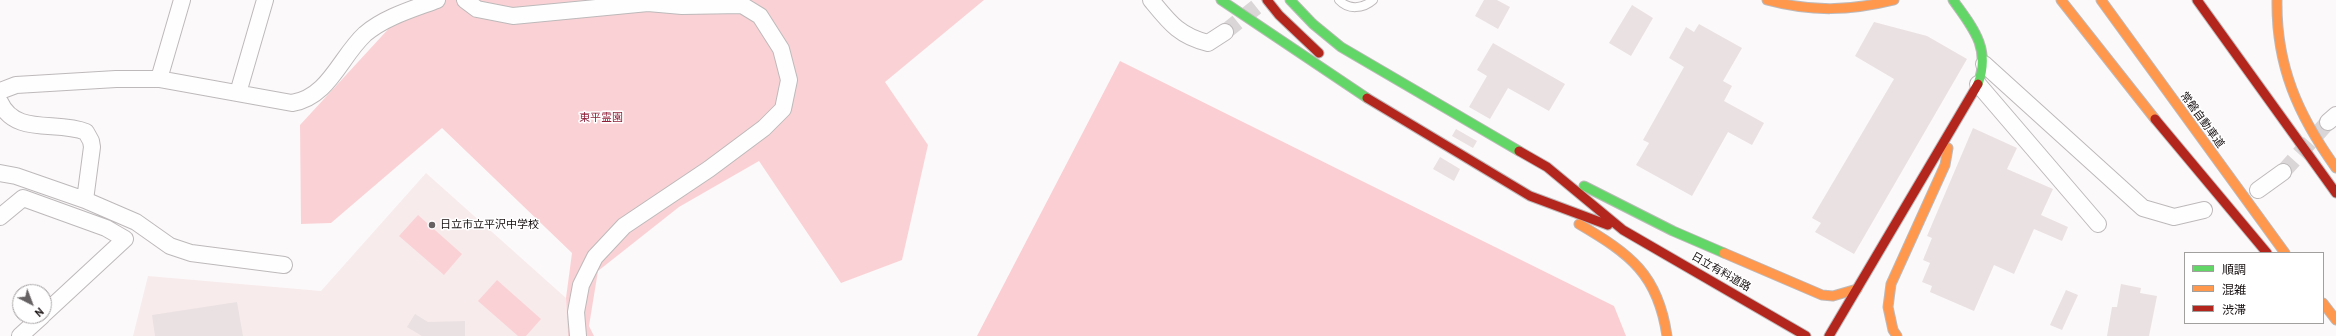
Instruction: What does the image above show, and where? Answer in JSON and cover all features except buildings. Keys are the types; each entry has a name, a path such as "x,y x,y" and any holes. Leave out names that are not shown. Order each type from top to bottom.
{"main road":[{"path":"1221,0 1265,31 1361,92 1393,115 1604,239 1635,262 1651,282 1661,301 1667,336"},
{"path":"1267,0 1303,39 1361,92"},
{"path":"1290,0 1313,24 1341,47 1547,168 1673,231 1822,295 1832,296 1857,289"},
{"path":"1767,0 1820,10 1858,9 1894,0"},
{"path":"1832,332 1978,84 1984,64 1979,41 1966,17 1953,0"},
{"path":"2061,0 2142,104 2266,252"},
{"name":"常磐自動車道","path":"2101,0 2284,252"},
{"path":"2197,0 2336,192"},
{"path":"2277,0 2275,20 2277,44 2282,64 2293,94 2308,125 2336,168"},
{"path":"1897,336 1893,330 1888,307 1891,284 1945,165 1951,129"},
{"path":"1547,168 1623,230"},
{"path":"1530,196 1623,230"},
{"name":"日立有料道路","path":"1623,230 1806,336"},
{"path":"2324,304 2336,320"},
{"path":"2324,316 2336,330"}],"street":[{"path":"159,79 182,0"},
{"path":"238,93 266,0"},
{"path":"0,91 16,85 116,79 159,79 292,103 304,101 322,88 364,35 405,6 437,0"},
{"path":"465,0 477,9 513,16 648,3 682,6 742,5 760,16 781,49 789,80 783,109 764,128 709,169 624,226 595,257 581,285 576,312 578,336"},
{"path":"1151,0 1173,26 1191,39 1208,43 1225,32"},
{"path":"1984,64 2143,208 2174,217 2204,210"},
{"path":"1978,84 2098,224"},
{"path":"0,102 10,118 21,123 86,132 91,141 92,147 85,200"},
{"path":"2258,190 2283,172"},
{"path":"0,173 16,176 85,200 136,222 170,246 191,253 284,265"},
{"path":"0,217 24,198 106,228 125,239 52,307"},
{"path":"20,336 33,324"}],"lane":[{"path":"1339,0 1351,7 1360,7 1373,0"}],"shaded area":[{"path":"1120,61 1614,306 1626,336 977,336"},
{"name":"日立市立平沢中学校","path":"426,173 566,298 568,336 133,336 148,276 321,291"}],"green space":[{"name":"東平霊園","path":"415,0 984,0 885,82 928,145 902,260 841,283 759,161 679,207 598,271 589,326 594,336 568,336 566,298 572,253 442,128 331,223 301,224 300,125"},
{"path":"418,215 462,254 444,275 399,236"},
{"path":"497,280 541,319 526,336 518,336 478,301"}],"tunnel":[{"path":"1225,32 1265,0"},
{"path":"2283,172 2328,122"}],"traffic: fast":[{"path":"1221,0 1367,98"},
{"path":"1290,0 1313,24 1341,47 1519,151"},
{"path":"1953,0 1973,29 1981,49 1982,60 1978,84"},
{"path":"1584,186 1673,231 1724,253"}],"traffic: slow":[{"path":"1767,0 1799,7 1830,9 1878,4 1894,0"},
{"path":"2061,0 2155,119"},
{"path":"2101,0 2284,252"},
{"path":"2277,0 2280,47 2292,89 2300,109 2311,129 2336,168"},
{"path":"1897,336 1893,330 1888,307 1891,284 1945,165 1948,148"},
{"path":"1579,224 1613,245 1639,268 1649,281 1657,297 1663,315 1667,336"},
{"path":"1724,253 1822,295 1833,296 1857,289"},
{"path":"2324,304 2336,320"}],"traffic: jam":[{"path":"1267,0 1279,15 1319,53"},
{"path":"2197,0 2336,193"},
{"path":"1829,336 1978,84"},
{"path":"1367,98 1530,196 1608,225"},
{"path":"2155,119 2266,252"},
{"path":"1519,151 1547,167 1623,230 1806,336"}],"place":[{"name":"日立市立平沢中学校","path":"432,225"}]}
